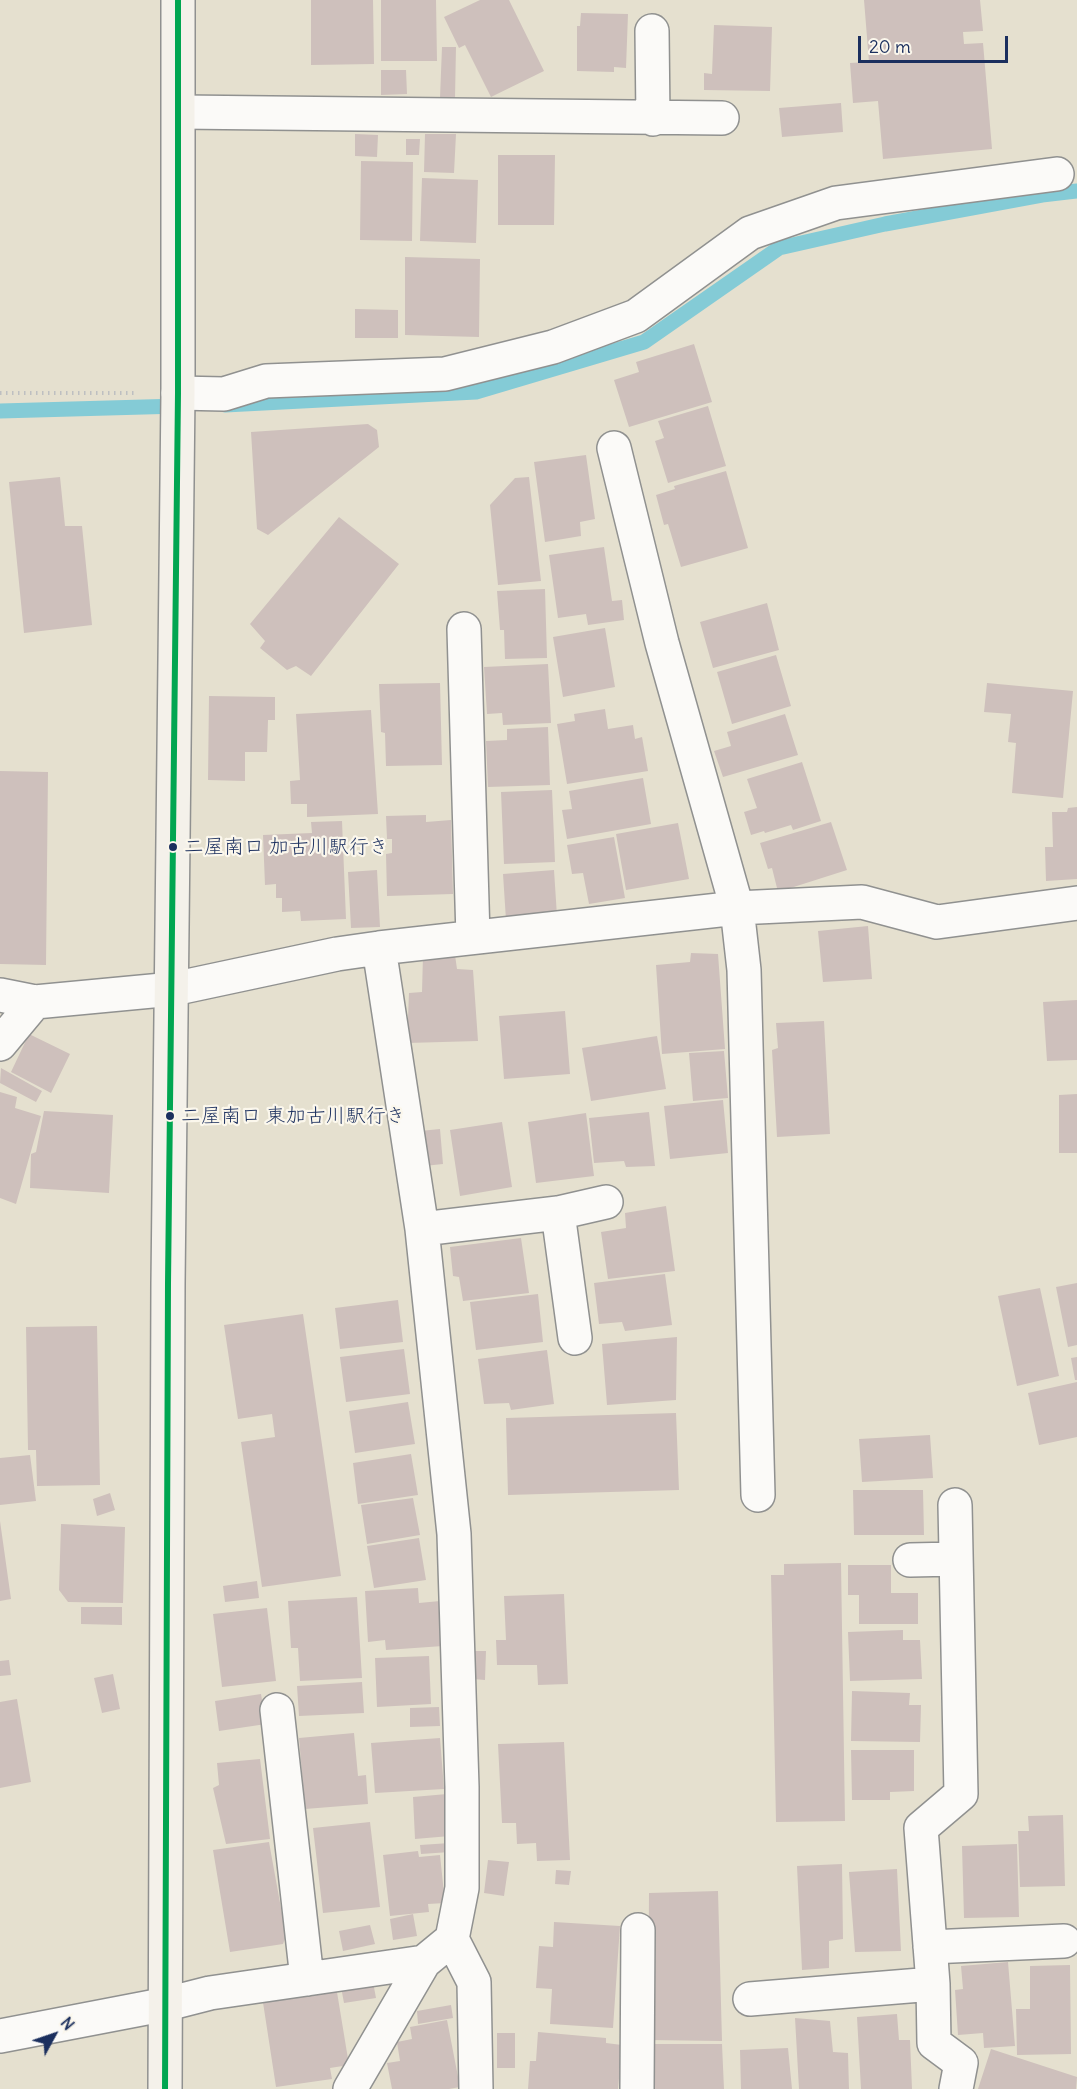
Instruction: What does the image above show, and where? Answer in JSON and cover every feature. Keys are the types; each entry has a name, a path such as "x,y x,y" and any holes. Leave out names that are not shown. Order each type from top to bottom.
{"street":[{"path":"165,2089 168,1283 173,989 180,112 178,0"},
{"path":"652,31 653,119"},
{"path":"180,112 723,118"},
{"path":"178,393 224,394 266,381 445,374 553,347 636,316 750,233 836,203 1057,174"},
{"path":"614,448 662,643 737,908 744,982 758,1495"},
{"path":"464,628 473,937"},
{"path":"0,995 35,1002 173,989 337,954 737,908 862,902 937,922 1077,903"},
{"path":"379,948 422,1229 454,1534 462,1787 462,1888 452,1938 474,1982 476,2089"},
{"path":"0,1044 35,1002"},
{"path":"422,1229 558,1213 606,1202"},
{"path":"558,1213 575,1338"},
{"path":"956,1505 962,1794 921,1828 933,1984 934,2043 961,2063 956,2089"},
{"path":"910,1560 956,1559"},
{"path":"277,1710 307,1979"},
{"path":"637,2089 638,1930"},
{"path":"350,2089 424,1962 452,1938"},
{"path":"930,1947 1064,1941"},
{"path":"0,2037 167,2004 210,1993 424,1962"},
{"path":"750,1999 933,1984"}],"path":[{"path":"0,393 178,393"}],"building":[{"path":"311,0 373,0 374,64 311,65"},
{"path":"381,0 436,0 437,61 381,61"},
{"path":"480,0 509,0 544,71 491,97 465,45 459,48 444,17"},
{"path":"864,0 980,0 983,31 963,32 964,44 983,43 992,149 883,159 878,101 853,103 850,63 869,62"},
{"path":"581,13 628,14 626,68 614,67 614,72 577,71 577,26 580,26"},
{"path":"714,25 772,27 770,91 704,90 704,73 712,74"},
{"path":"442,47 456,47 455,98 440,98"},
{"path":"381,70 406,70 407,94 381,95"},
{"path":"841,103 843,132 782,137 779,108"},
{"path":"355,134 378,135 377,157 355,156"},
{"path":"425,134 456,134 454,173 424,172"},
{"path":"406,139 420,139 419,155 406,155"},
{"path":"498,155 555,155 554,225 498,225"},
{"path":"361,161 413,162 412,241 360,240"},
{"path":"422,178 478,180 476,243 420,241"},
{"path":"405,257 480,259 479,337 405,335"},
{"path":"355,309 398,310 398,338 355,338"},
{"path":"694,344 712,402 629,427 614,380 639,372 636,362"},
{"path":"708,406 726,466 668,483 655,441 664,438 658,421"},
{"path":"368,424 377,430 379,447 268,535 257,529 251,432"},
{"path":"586,455 595,519 580,522 581,536 545,542 534,462"},
{"path":"726,471 748,548 681,567 668,524 664,525 656,495 675,489 674,486"},
{"path":"60,477 65,526 82,526 92,625 24,633 9,482"},
{"path":"529,477 541,581 498,585 490,505 515,478"},
{"path":"339,517 399,564 311,676 296,666 287,670 260,648 265,641 250,624"},
{"path":"604,547 612,601 622,600 624,620 588,625 586,614 558,618 549,555"},
{"path":"545,589 547,658 505,659 504,630 500,630 497,591"},
{"path":"767,603 779,650 713,668 700,622"},
{"path":"605,628 615,687 563,697 553,637"},
{"path":"776,655 791,706 732,724 717,672"},
{"path":"548,664 551,723 503,725 502,713 487,714 484,667"},
{"path":"440,683 442,765 386,766 385,733 381,732 379,684"},
{"path":"987,683 1073,691 1063,798 1012,793 1016,743 1008,742 1011,714 984,712"},
{"path":"209,696 275,697 275,720 268,720 267,752 245,752 245,781 208,780"},
{"path":"605,709 608,729 633,725 635,739 642,737 648,771 567,784 557,724 575,721 574,714"},
{"path":"371,710 378,814 307,817 307,804 291,804 290,781 300,780 296,714"},
{"path":"785,714 798,755 723,777 714,751 731,746 727,732"},
{"path":"548,727 550,785 488,787 486,741 507,740 507,729"},
{"path":"802,762 821,821 793,830 791,825 751,835 744,812 757,808 747,779"},
{"path":"0,771 48,772 46,965 0,964"},
{"path":"643,778 651,824 567,839 562,810 572,809 569,791"},
{"path":"552,790 555,862 504,864 501,792"},
{"path":"1077,807 1077,879 1046,881 1045,847 1053,847 1052,812 1067,812 1068,808"},
{"path":"426,815 426,822 451,820 453,894 387,896 386,854 392,853 392,839 387,839 386,816"},
{"path":"342,821 346,919 301,921 300,911 282,912 282,898 276,898 276,884 265,885 263,835 312,833 311,822"},
{"path":"831,822 847,870 778,892 772,868 768,869 760,843"},
{"path":"678,823 689,879 626,890 616,834"},
{"path":"614,837 625,898 589,904 583,873 572,874 567,845"},
{"path":"377,870 380,927 351,928 348,872"},
{"path":"554,870 557,916 506,920 503,874"},
{"path":"868,926 872,979 823,982 818,931"},
{"path":"691,953 718,954 725,1049 662,1054 656,965 690,962"},
{"path":"423,955 455,955 457,969 473,970 478,1041 407,1043 409,993 422,992"},
{"path":"1077,1000 1077,1060 1047,1061 1043,1002"},
{"path":"565,1011 570,1074 504,1079 499,1016"},
{"path":"824,1021 830,1134 777,1137 772,1050 778,1048 776,1023"},
{"path":"29,1034 70,1054 51,1093 11,1072"},
{"path":"657,1036 666,1089 591,1101 582,1048"},
{"path":"724,1051 728,1098 693,1101 689,1053"},
{"path":"1,1068 42,1091 36,1102 0,1083"},
{"path":"0,1092 17,1097 15,1108 41,1116 16,1204 0,1198"},
{"path":"1077,1094 1077,1153 1059,1153 1059,1095"},
{"path":"723,1100 728,1153 670,1159 664,1106"},
{"path":"44,1111 113,1115 109,1193 30,1188 31,1154 36,1152"},
{"path":"649,1112 655,1166 626,1167 624,1161 594,1163 589,1118"},
{"path":"586,1113 594,1176 536,1183 528,1122"},
{"path":"502,1122 512,1187 460,1196 450,1130"},
{"path":"440,1129 443,1164 424,1166 420,1131"},
{"path":"666,1206 675,1271 608,1279 601,1232 626,1228 625,1213"},
{"path":"521,1238 529,1293 463,1301 459,1277 453,1276 450,1247"},
{"path":"665,1274 672,1325 625,1331 622,1322 599,1324 594,1283"},
{"path":"1077,1283 1077,1345 1068,1347 1056,1287"},
{"path":"1040,1288 1059,1376 1017,1386 998,1296"},
{"path":"538,1294 543,1342 476,1350 470,1302"},
{"path":"398,1300 403,1342 340,1349 335,1308"},
{"path":"303,1314 341,1576 262,1587 241,1442 275,1437 272,1414 238,1419 224,1325"},
{"path":"97,1326 100,1485 37,1486 36,1450 28,1450 26,1327"},
{"path":"677,1337 676,1400 607,1405 602,1344"},
{"path":"404,1349 410,1394 346,1402 340,1357"},
{"path":"547,1350 554,1404 511,1410 509,1403 484,1404 478,1359"},
{"path":"1077,1357 1077,1380 1075,1380 1071,1358"},
{"path":"1077,1382 1077,1437 1039,1445 1028,1393"},
{"path":"408,1402 415,1444 355,1453 349,1411"},
{"path":"676,1413 679,1490 508,1495 506,1418"},
{"path":"930,1435 933,1478 862,1482 859,1439"},
{"path":"411,1454 418,1495 358,1504 353,1463"},
{"path":"30,1455 36,1501 0,1505 0,1458"},
{"path":"853,1490 923,1490 924,1535 854,1535"},
{"path":"110,1493 115,1510 97,1516 93,1499"},
{"path":"413,1498 420,1535 367,1544 361,1505"},
{"path":"0,1521 11,1599 0,1601"},
{"path":"61,1524 125,1527 123,1603 68,1602 59,1590"},
{"path":"419,1538 426,1580 374,1588 367,1546"},
{"path":"841,1563 845,1821 776,1822 771,1575 784,1575 784,1564"},
{"path":"848,1565 891,1565 891,1593 918,1593 918,1624 859,1624 859,1595 848,1595"},
{"path":"257,1581 259,1598 225,1602 223,1586"},
{"path":"418,1588 419,1603 440,1601 443,1646 386,1650 385,1640 368,1642 365,1591"},
{"path":"564,1594 568,1684 538,1685 537,1665 497,1665 496,1640 506,1640 504,1596"},
{"path":"357,1597 362,1678 300,1681 298,1648 291,1648 288,1601"},
{"path":"81,1607 122,1607 122,1625 81,1624"},
{"path":"267,1608 276,1681 222,1687 213,1614"},
{"path":"903,1630 903,1640 920,1640 922,1679 850,1681 848,1632"},
{"path":"473,1651 486,1651 485,1680 473,1679"},
{"path":"429,1656 431,1704 377,1707 375,1658"},
{"path":"9,1660 11,1675 0,1676 0,1661"},
{"path":"113,1674 120,1709 102,1713 94,1678"},
{"path":"362,1682 364,1713 299,1716 297,1686"},
{"path":"852,1691 910,1693 909,1705 921,1705 920,1742 851,1741"},
{"path":"261,1694 266,1724 219,1731 215,1701"},
{"path":"17,1699 31,1782 0,1788 0,1702"},
{"path":"439,1707 440,1726 410,1727 410,1708"},
{"path":"354,1733 358,1776 366,1775 368,1804 305,1809 299,1738"},
{"path":"440,1738 444,1789 375,1793 371,1743"},
{"path":"564,1742 570,1860 537,1861 536,1843 517,1844 516,1823 502,1823 498,1744"},
{"path":"851,1750 914,1750 914,1791 890,1792 890,1800 852,1800"},
{"path":"260,1759 270,1839 226,1844 213,1788 219,1785 217,1763"},
{"path":"447,1794 450,1836 415,1839 413,1797"},
{"path":"1063,1815 1065,1886 1020,1887 1018,1831 1029,1831 1028,1816"},
{"path":"370,1822 380,1907 323,1913 313,1828"},
{"path":"269,1842 286,1936 283,1944 230,1952 213,1850"},
{"path":"450,1843 450,1852 421,1854 420,1845"},
{"path":"1017,1844 1019,1917 964,1918 962,1846"},
{"path":"418,1851 419,1857 440,1855 445,1903 428,1904 429,1912 390,1916 383,1855"},
{"path":"488,1860 509,1862 504,1896 484,1893"},
{"path":"842,1864 843,1939 829,1941 829,1968 802,1970 797,1866"},
{"path":"897,1869 901,1951 855,1952 849,1872"},
{"path":"556,1870 571,1871 569,1885 555,1884"},
{"path":"718,1891 722,2041 648,2040 649,1893"},
{"path":"413,1914 417,1936 393,1940 390,1919"},
{"path":"554,1922 620,1926 613,2028 550,2024 552,1989 536,1988 539,1946 553,1947"},
{"path":"370,1925 375,1944 343,1951 339,1931"},
{"path":"1008,1962 1015,2046 984,2048 983,2033 958,2035 955,1990 963,1989 961,1966"},
{"path":"1070,1965 1071,2054 1017,2055 1016,2009 1030,2009 1030,1966"},
{"path":"373,1982 376,1998 344,2003 341,1987"},
{"path":"336,1986 349,2065 330,2068 332,2079 276,2087 262,1996"},
{"path":"451,2005 453,2018 418,2024 417,2011"},
{"path":"897,2014 899,2040 910,2040 912,2089 861,2089 857,2017"},
{"path":"795,2018 830,2021 833,2052 848,2053 849,2089 799,2089"},
{"path":"447,2020 460,2087 392,2089 387,2063 400,2061 397,2042 412,2039 410,2027"},
{"path":"538,2032 606,2038 606,2043 622,2045 618,2089 528,2089 530,2061 536,2061"},
{"path":"497,2033 515,2033 515,2068 497,2068"},
{"path":"648,2044 722,2044 724,2089 648,2089"},
{"path":"788,2048 792,2089 741,2089 740,2050"},
{"path":"991,2049 1077,2077 1076,2089 978,2089"}],"waterway":[{"path":"225,405 476,392 644,342 779,248 885,224 1042,195 1077,191"},
{"path":"0,411 180,406"}],"transit line":[{"path":"165,2089 168,1283 178,393 178,0"}],"place":[{"name":"二屋南口 加古川駅行き","path":"173,847"},
{"name":"二屋南口 東加古川駅行き","path":"170,1116"}]}
